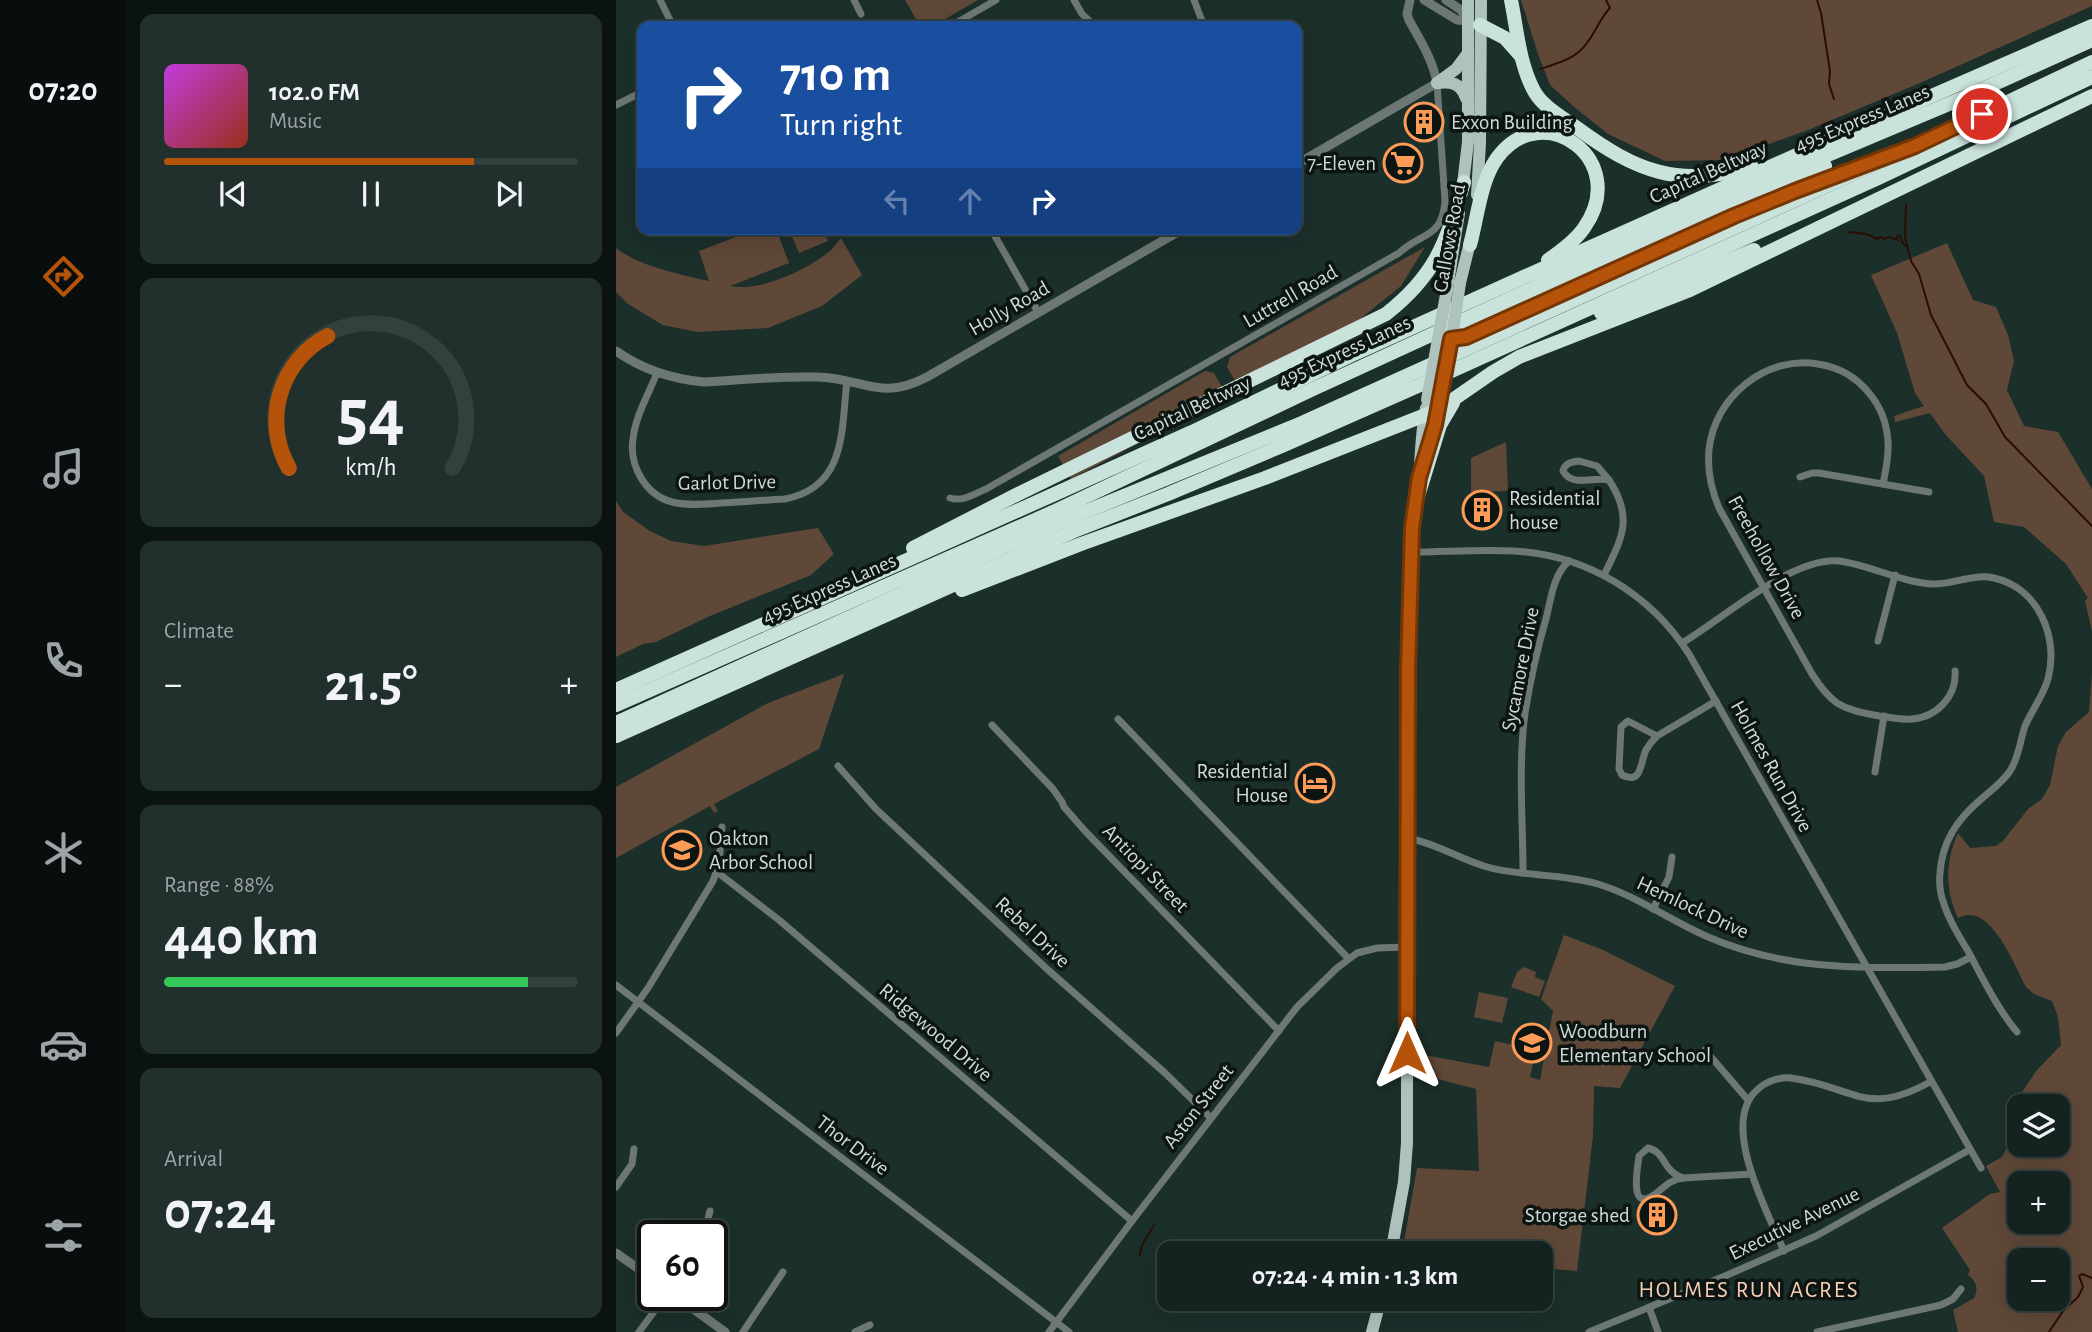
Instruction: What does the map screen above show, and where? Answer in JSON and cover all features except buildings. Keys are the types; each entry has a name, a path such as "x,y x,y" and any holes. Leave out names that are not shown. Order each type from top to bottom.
{"highway":[{"path":"1511,0 1522,57 1532,89 1555,113 1625,160 1657,172 1678,176 1719,174 1762,164 1816,146"},
{"path":"1475,23 1505,38 1522,57"},
{"name":"495 Express Lanes","path":"616,705 1053,512 1301,394 1766,181 1963,98 2092,30"},
{"name":"Capital Beltway","path":"616,690 1180,438 1356,353 1816,146 2092,30"},
{"name":"495 Express Lanes","path":"616,723 1058,523 1302,423 1915,146 2092,62"},
{"path":"1309,434 1878,178 2092,77"},
{"path":"1415,506 1440,425 1448,410 1458,398 1493,372 1519,357 1690,290 2092,96"},
{"path":"1455,334 1761,198 1963,98"},
{"path":"1471,245 1486,180 1492,165 1505,149 1520,138 1538,133 1550,133 1573,142 1588,157 1597,174 1599,189 1595,207 1577,236 1526,276"},
{"path":"1455,334 1795,191 1915,146"},
{"path":"819,600 914,547 1018,494 1386,314 1416,288 1432,268 1444,246 1464,182"},
{"path":"616,736 1074,531 1874,201"},
{"path":"875,620 1265,478 1433,406 1458,398"}],"main road":[{"name":"Gallows Road","path":"1393,1241 1404,1182 1407,1143 1411,552 1420,446 1455,334 1460,283 1471,245 1480,160 1475,23 1468,0"},
{"name":"Gallows Road","path":"1455,334 1447,289 1468,142 1468,52 1481,0"},
{"path":"1437,83 1456,69 1468,52"},
{"path":"1437,83 1447,82 1460,86 1468,106"},
{"path":"1372,1332 1378,1311"}],"street":[{"path":"660,0 670,21"},
{"path":"854,0 861,14"},
{"path":"960,21 996,0"},
{"path":"1074,0 1089,21"},
{"path":"1194,0 1202,21"},
{"name":"Luttrell Road","path":"950,498 967,498 986,489 1320,299 1436,229 1442,218 1445,201 1437,83 1429,56 1407,14 1410,0"},
{"path":"1424,0 1457,20 1475,23"},
{"path":"1446,0 1475,23"},
{"path":"1302,161 1437,83"},
{"path":"616,106 637,95"},
{"path":"994,235 1038,312"},
{"name":"Holly Road","path":"616,351 657,373 688,380 704,382 818,376 884,389 898,389 914,384 1172,235"},
{"name":"Freehollow Drive","path":"1883,484 1888,453 1885,424 1874,400 1860,383 1825,365 1800,362 1767,370 1745,384 1727,403 1715,425 1710,442 1708,473 1713,494 1812,674 1826,694 1846,708 1913,719 1940,707 1952,691 1955,671"},
{"name":"Garlot Drive","path":"657,373 634,433 634,462 649,488 663,499 681,504 785,499 813,489 827,476 837,459 847,380"},
{"path":"1604,575 1620,542 1625,520 1621,500 1609,480 1597,466 1584,461 1572,462 1564,467 1565,475 1571,480 1597,477 1609,480"},
{"path":"1800,477 1819,473 1928,492"},
{"name":"Holmes Run Drive","path":"1411,552 1515,551 1569,561 1604,575 1631,592 1670,628 1682,643 1716,701 1981,1168"},
{"name":"Sycamore Drive","path":"1523,873 1522,755 1525,715 1556,578 1569,561"},
{"path":"1682,643 1764,588 1801,568 1829,561 1934,584 1978,577 2004,580 2021,590 2036,605 2049,635 2051,657 2048,681 2027,722 2014,763 2003,781 1959,821 1948,839 1942,857 1940,880 1944,906 2001,1011 2017,1032"},
{"path":"1878,641 1895,575"},
{"path":"1657,736 1630,721 1623,724 1619,769 1622,775 1629,778 1638,774 1646,750 1657,736 1716,701"},
{"path":"1875,772 1884,716"},
{"path":"1118,719 1348,958"},
{"name":"Antiopi Street","path":"992,726 1053,789 1064,807 1085,831 1279,1031"},
{"name":"Rebel Drive","path":"838,766 859,793 1211,1118"},
{"path":"616,1033 638,1002 717,872 722,827"},
{"name":"Hemlock Drive","path":"1407,838 1432,844 1472,862 1506,872 1589,881 1612,889 1710,938 1759,955 1807,964 1867,969 1945,967 1971,957"},
{"path":"1653,909 1669,877 1672,857"},
{"name":"Ridgewood Drive","path":"717,872 779,920 1132,1221"},
{"name":"Aston Street","path":"1049,1332 1303,1001 1348,958 1357,953 1377,948 1407,947"},
{"name":"Thor Drive","path":"616,985 1069,1332"},
{"path":"1705,1049 1748,1100"},
{"path":"1784,1251 1752,1174 1743,1127 1743,1115 1748,1100 1759,1087 1783,1078 1804,1080 1877,1100 1904,1095 1930,1082"},
{"path":"616,1188 632,1164 634,1149"},
{"path":"1683,1178 1671,1173 1656,1150 1646,1149 1639,1156 1635,1188 1643,1198 1655,1195 1668,1182 1683,1178 1752,1174"},
{"name":"Executive Avenue","path":"1589,1332 1816,1236 1969,1150"},
{"path":"708,1220 710,1211"},
{"path":"616,1253 637,1268"},
{"path":"743,1332 783,1272"},
{"path":"1821,1332 1941,1305 1953,1299 1961,1289"},
{"path":"1649,1307 1658,1332"},
{"path":"639,1332 654,1311"},
{"path":"696,1311 724,1332"},
{"path":"855,1332 870,1325"}],"shaded area":[{"path":"905,0 978,0 942,21 917,21"},
{"path":"1521,0 2092,0 2092,6 1808,130 1725,160 1665,161 1608,134 1550,85"},
{"path":"741,235 778,235 789,263 730,286 754,286 793,274 828,252 841,238 862,275 822,306 768,328 697,332 663,325 628,304 616,292 616,248 648,265 709,281 699,251"},
{"path":"792,235 826,235 828,241 799,253"},
{"path":"1947,243 1973,300 1996,307 2008,335 2014,361 2007,390 2024,426 2058,432 2092,489 2092,631 2085,601 2088,598 2066,564 2024,527 1994,522 1984,476 1945,434 1930,413 1895,422 1894,416 1924,406 1915,393 1897,333 1871,275"},
{"path":"1425,247 1401,286 1360,319 1240,389 1227,367 1230,357"},
{"path":"1205,371 1214,373 1227,396 1071,479 1058,456"},
{"path":"1506,442 1508,491 1471,492 1471,458"},
{"path":"616,501 623,512 650,531 671,541 704,546 818,528 834,554 811,575 616,657"},
{"path":"2092,673 2092,1332 1958,1332 1953,1310 1974,1298 1976,1288 1975,1282 1968,1275 1970,1270 1942,1228 1990,1194 2000,1192 1986,1166 2002,1157 2007,1148 2007,1157 2070,1157 2070,1094 2021,1094 2037,1070 2061,1045 2058,1017 2052,1001 2034,994 2026,987 2008,951 1990,926 1980,918 1970,915 1958,918 1949,886 1949,865 1958,833 1970,848 1996,846 2028,809 2042,799 2050,785 2058,746 2066,732 2089,712"},
{"path":"844,674 819,749 714,804 718,811 714,813 710,806 616,858 616,787 768,703"},
{"path":"1564,935 1603,950 1675,986 1620,1088 1594,1086 1593,1136 1577,1271 1553,1269 1553,1241 1404,1241 1417,1168 1479,1171 1476,1089 1418,1074 1419,1054 1489,1067 1495,1041 1536,1050 1530,1077 1540,1080 1553,1011 1541,999"},
{"path":"1524,967 1536,972 1535,977 1545,981 1539,997 1511,987 1517,972"},
{"path":"1479,992 1508,998 1502,1023 1474,1017"}],"waterway":[{"path":"1540,69 1565,60 1584,47 1610,8 1606,0"},
{"path":"1817,0 1830,71 1829,84 1834,99"},
{"path":"1906,204 1905,237 1911,261 1919,274 1931,315 1967,385 1986,404 2005,437 2092,526"},
{"path":"1849,232 1867,234 1877,239 1889,237 1898,240 1897,236 1900,235 1906,246"},
{"path":"1140,1255 1142,1245 1154,1225"},
{"path":"2049,1332 2063,1311 2078,1297 2083,1287 2079,1276 2082,1274 2092,1278"}],"place":[{"name":"Exxon Building","path":"1424,122"},
{"name":"7-Eleven","path":"1403,163"},
{"name":"Residential house","path":"1482,510"},
{"name":"Residential House","path":"1315,783"},
{"name":"Oakton Arbor School","path":"682,850"},
{"name":"Woodburn Elementary School","path":"1532,1043"},
{"name":"Storgae shed","path":"1657,1215"}],"district":[{"name":"HOLMES RUN ACRES","path":"1749,1289"}],"route":[{"path":"1407,1053 1408,671 1412,528 1419,478 1435,425 1451,339 1466,337 1734,216 1915,146 1982,114"}]}
